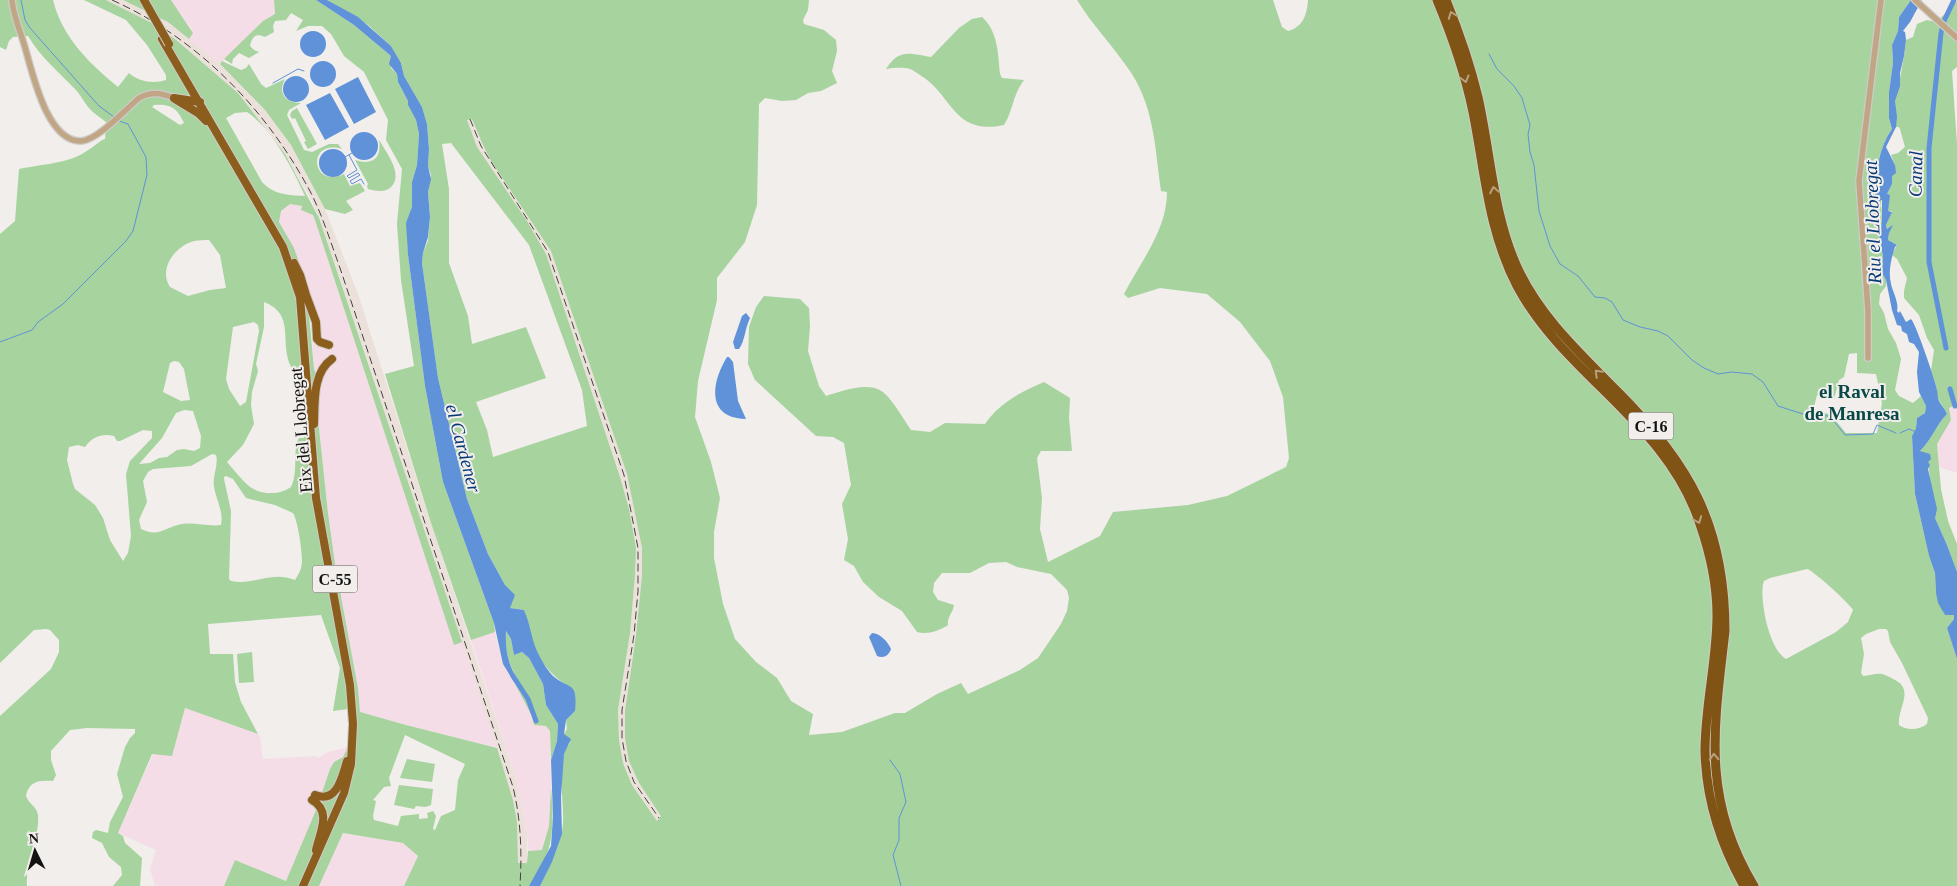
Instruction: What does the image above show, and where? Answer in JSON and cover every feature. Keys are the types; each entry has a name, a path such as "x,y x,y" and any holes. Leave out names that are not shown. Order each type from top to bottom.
{"highway":[{"name":"Eix del Llobregat","path":"140,0 166,41"},
{"name":"Eix del Llobregat","path":"144,0 283,247 298,289 303,321 314,481 325,554 350,686 353,724 352,753 348,777 340,801 303,886"},
{"name":"C-16","path":"1437,0 1465,79 1473,113 1491,216 1506,262 1518,286 1541,324 1640,425 1661,452 1686,491 1699,520 1711,562 1717,614 1706,726 1706,768 1722,839 1744,886"},
{"name":"C-16","path":"1446,0 1472,74 1478,97 1500,221 1519,270 1543,312 1558,331 1618,391 1670,450 1690,481 1708,520 1721,568 1725,616 1714,727 1714,756 1717,782 1729,835 1740,863 1754,886"},
{"path":"176,98 189,93 192,86"},
{"path":"189,108 195,106 200,98 192,86"},
{"path":"176,98 202,103 214,124"},
{"path":"176,98 198,113 208,123 214,124"},
{"name":"Eix del Llobregat","path":"214,124 279,231 294,264 302,288 306,311 314,426 325,523 358,707 358,744 348,795 307,886"},
{"path":"294,264 300,275 316,322 317,339 329,345"},
{"path":"314,426 317,382 322,369 332,359"},
{"path":"321,807 313,798 324,798 336,791 352,753"},
{"path":"311,869 323,820 321,807 324,798"}],"street":[{"path":"12,0 48,116 64,134 75,140 83,141 99,133 142,96 159,93 176,98"},
{"path":"1868,358 1868,311 1859,181 1860,158 1881,0"},
{"path":"1915,0 1957,38"}],"shaded area":[{"path":"106,0 123,0 168,22 220,64 265,110 291,145 325,209 358,294 431,523 517,782 527,834 527,863 518,864 517,821 513,800 372,373 312,201 285,154 238,93 175,39 150,22"},
{"path":"171,0 274,0 275,14 263,21 220,64 189,39 193,33 192,30"},
{"path":"472,118 491,160 551,251 627,474 642,548 642,575 625,711 625,738 639,783 662,816 657,821 632,785 623,763 619,740 618,710 630,633 636,548 620,477 546,254 527,221 477,147 466,120"},
{"path":"290,204 302,206 301,210 313,215 315,220 454,644 462,642 497,748 360,712 358,688 335,564 328,513 318,419 317,399 319,381 314,369 311,319 279,222 281,211"},
{"path":"1957,404 1957,473 1939,467 1937,444 1951,420 1949,408"},
{"path":"495,632 499,649 532,716 534,725 546,726 550,731 551,787 549,826 542,850 528,851 527,834 517,782 471,640"},
{"path":"185,708 258,734 260,736 263,759 315,756 318,758 328,752 348,747 343,757 334,762 330,769 316,810 286,881 235,860 224,886 155,886 150,869 156,850 118,833 153,754 172,755"},
{"path":"343,833 403,843 418,856 404,886 319,886"}],"green space":[{"path":"0,0 53,0 63,26 78,48 87,59 118,87 129,73 147,81 157,82 166,80 166,75 147,45 126,20 84,0 106,0 150,22 175,39 238,93 265,128 247,112 235,113 226,118 262,182 276,192 305,196 281,150 266,129 285,154 319,218 462,642 454,645 315,220 313,215 301,210 302,206 290,204 281,211 279,222 294,248 307,293 314,369 319,381 317,399 318,419 328,513 335,564 358,688 360,712 497,748 513,800 517,821 518,863 527,863 528,851 542,850 549,826 551,787 551,839 544,862 529,886 404,886 418,856 403,843 343,833 319,886 224,886 235,860 286,881 316,810 330,769 334,762 343,757 348,747 350,741 348,709 333,711 340,668 321,615 208,624 210,654 233,654 235,682 241,702 258,734 185,708 172,756 152,754 118,833 123,836 125,843 142,858 140,886 113,886 122,875 121,867 109,857 102,843 92,838 93,832 96,830 108,833 110,822 123,797 117,774 125,747 135,733 135,729 87,728 70,730 51,751 51,760 56,775 53,781 36,782 30,786 26,795 38,815 37,832 28,867 27,886 0,886 0,716 51,669 59,652 59,640 50,630 34,630 0,663 0,234 15,221 19,169 60,162 82,154 105,139 106,122 88,107 77,91 45,58 28,36 13,37 9,41 6,50 0,47","holes":["154,105 169,106 176,110 184,123 180,125 152,107","209,240 220,255 226,288 188,296 170,287 167,280 167,266 175,253 187,244","264,302 274,307 280,314 285,330 286,348 291,367 300,369 304,438 299,438 297,443 295,474 291,487 277,493 264,493 246,484 227,462 243,445 254,424 251,405 252,392 258,371 256,364 264,327","254,322 258,325 259,331 246,402 240,406 229,389 226,379 233,327","174,361 179,362 184,369 190,400 181,401 163,392 170,363","184,410 193,411 201,436 200,448 194,451 177,450 167,457 159,458 150,463 139,464 162,438 176,413","143,430 152,431 152,438 130,461 126,474 131,536 128,553 123,561 110,540 103,518 95,505 75,489 67,460 69,447 78,445 85,447 94,438 101,436 114,436 117,441 120,441","212,454 216,455 217,463 214,483 221,511 221,525 183,524 160,532 141,529 139,520 147,502 143,481 148,472 153,469 191,466","224,477 233,479 246,498 275,505 293,513 298,529 302,561 300,571 295,580 286,577 270,577 248,582 231,581 229,579 231,511","405,735 465,764 458,780 455,810 441,816 435,830 433,829 436,816 433,811 427,813 428,818 419,819 419,814 401,816 398,826 374,820 376,801 373,800 384,787 391,786 389,778"]},
{"path":"123,0 171,0 193,33 189,39 168,22"},
{"path":"274,0 316,0 354,25 391,56 391,68 397,74 398,82 416,120 419,134 417,165 412,182 412,207 407,232 408,255 425,386 443,482 494,623 495,632 471,640 431,523 385,374 414,366 401,280 397,224 402,169 386,140 388,120 364,72 344,56 331,34 322,26 308,26 296,31 303,20 291,13 286,20 275,21 273,26 274,32 265,37 257,35 253,38 250,46 259,52 249,58 239,53 233,59 232,64 224,59 263,21 275,14"},
{"path":"327,0 809,0 808,10 803,20 804,24 824,30 836,40 837,51 832,71 837,83 821,91 808,93 796,100 782,101 765,98 759,104 757,205 745,242 717,278 717,300 698,381 695,417 711,462 720,498 714,532 714,558 723,604 735,639 756,662 777,678 791,701 813,714 809,735 842,732 895,713 905,713 937,694 961,683 968,694 1020,670 1038,658 1061,624 1067,611 1069,598 1067,590 1051,574 1017,567 1006,562 989,563 970,573 942,573 934,583 933,592 938,600 954,605 948,619 948,625 933,632 921,633 917,632 902,611 879,597 863,582 854,566 844,560 848,539 842,504 851,485 844,443 833,437 816,436 755,380 748,364 749,327 756,307 764,296 800,299 809,308 808,351 819,386 826,396 855,388 870,387 877,389 891,400 911,430 930,432 945,423 985,424 1004,404 1019,394 1044,382 1070,398 1069,418 1072,451 1041,451 1037,458 1042,498 1040,529 1048,562 1100,536 1113,512 1188,505 1227,496 1286,467 1289,458 1283,397 1270,361 1240,322 1207,294 1160,288 1128,298 1124,294 1158,232 1166,206 1167,192 1161,191 1150,116 1140,88 1125,64 1077,0 1273,0 1282,27 1288,31 1297,27 1303,20 1307,11 1308,0 1911,0 1899,17 1898,31 1892,45 1893,63 1889,92 1889,118 1892,129 1883,146 1876,174 1876,203 1881,200 1882,221 1879,240 1882,246 1884,264 1882,273 1886,280 1886,286 1880,294 1879,304 1901,359 1895,390 1899,396 1913,403 1921,396 1926,406 1925,413 1917,418 1916,428 1912,436 1915,494 1929,556 1935,573 1936,593 1945,615 1954,615 1954,619 1947,628 1957,659 1957,886 540,886 555,853 562,831 562,761 570,743 564,734 567,729 566,720 575,711 574,692 550,671 540,659 533,644 524,610 510,608 511,593 488,554 467,499 438,378 422,263 423,253 428,241 430,217 428,192 431,175 428,166 427,124 422,107 404,76 401,63 391,46 368,25","holes":["472,119 491,161 551,251 627,474 642,548 642,575 625,711 625,738 629,761 639,783 661,816 657,821 632,785 623,763 619,740 618,710 630,633 635,575 636,548 629,509 546,254 527,221 477,147 467,120","451,143 529,245 582,390 587,426 493,457 487,430 476,402 546,378 526,327 472,344 468,316 449,263 449,189 442,144","1857,353 1857,373 1876,374 1882,403 1877,433 1846,433 1830,414 1813,411 1817,395 1834,399 1839,380 1844,377 1849,354","1807,569 1832,588 1853,610 1848,622 1836,632 1786,659 1780,654 1770,636 1764,613 1762,592 1764,581","1879,629 1886,629 1888,631 1890,642 1928,718 1927,724 1913,729 1899,725 1904,699 1903,688 1900,683 1883,674 1863,676 1861,673 1864,654 1861,638"]},
{"path":"1952,0 1957,3 1957,67 1952,71 1957,144 1957,404 1949,408 1951,420 1937,444 1941,489 1948,521 1957,544 1957,573 1935,518 1928,462 1920,451 1947,414 1936,395 1937,390 1931,371 1934,350 1927,338 1919,315 1904,298 1907,278 1897,259 1892,255 1897,245 1888,240 1889,233 1886,225 1892,211 1888,211 1887,194 1892,184 1895,165 1891,155 1898,153 1905,147 1900,129 1896,127 1895,99 1902,70 1906,40 1913,37 1917,24 1927,20 1936,22 1946,13"},
{"path":"982,17 994,36 1002,78 1024,80 1017,92 1004,125 987,127 974,125 955,112 931,83 915,72 904,68 886,69 891,62 901,55 911,54 931,57 959,28 972,19"},
{"path":"222,61 241,70 249,64 261,84 266,88 285,79 282,89 284,97 296,103 301,103 289,110 287,115 304,150 312,152 329,144 338,144 342,149 330,148 322,151 318,156 319,170 325,175 333,177 344,174 350,186 360,183 365,191 346,201 353,210 345,214 325,209 291,145 265,110 220,64"},
{"path":"297,108 317,144 308,149 295,118 292,119 290,115"},
{"path":"379,140 392,163 396,176 395,182 391,187 380,191 368,189 368,184 355,160 367,162 375,159 379,152"},
{"path":"505,630 511,639 514,655 522,652 529,658 543,684 546,705 558,724 557,741 551,760 550,731 546,726 534,725 532,716 514,682 518,679 509,662"},
{"path":"252,652 254,682 239,683 237,654"},
{"path":"407,759 435,764 432,782 400,778"},
{"path":"399,785 433,789 431,805 426,807 416,806 414,809 394,805"}],"water":[{"path":"316,0 327,0 358,17 391,46 401,63 404,76 422,107 427,124 428,166 431,179 428,192 430,217 428,237 422,263 438,378 467,499 488,554 505,585 515,595 510,608 524,610 537,651 549,672 574,690 575,711 566,720 564,734 571,739 564,754 561,797 562,834 552,862 540,886 529,886 551,846 553,817 551,760 557,741 558,724 546,705 543,684 529,658 522,652 514,655 511,639 506,631 508,657 518,680 514,682 503,664 494,623 443,482 425,386 408,255 406,223 412,207 412,182 417,165 419,134 416,120 398,82 397,74 389,64 391,56 354,25"},
{"path":"1911,0 1922,0 1903,31 1905,32 1906,40 1900,73 1900,86 1895,101 1896,127 1886,147 1895,165 1896,173 1892,176 1892,184 1887,194 1890,195 1888,211 1892,212 1886,225 1887,229 1893,225 1888,240 1897,245 1892,256 1890,275 1897,311 1899,313 1900,311 1906,322 1911,319 1913,323 1933,375 1939,401 1947,414 1920,451 1930,454 1931,459 1928,462 1930,465 1928,469 1937,509 1935,518 1957,572 1957,659 1947,628 1954,619 1954,615 1945,615 1938,603 1935,573 1929,556 1915,494 1912,436 1916,428 1917,418 1925,413 1926,406 1919,392 1917,372 1919,352 1914,344 1909,342 1907,334 1902,331 1901,326 1897,325 1892,310 1886,280 1882,273 1883,255 1879,240 1882,200 1875,203 1875,184 1880,155 1892,129 1889,118 1889,92 1893,63 1892,45 1898,31 1899,17"},
{"path":"313,31 322,35 326,44 322,53 313,57 304,53 300,44 304,35"},
{"path":"323,61 332,65 336,74 332,83 323,87 314,83 310,74 314,65"},
{"path":"296,76 305,80 309,89 305,98 296,102 287,98 283,89 287,80"},
{"path":"358,77 376,112 354,124 335,89"},
{"path":"330,93 349,127 325,140 306,105"},
{"path":"364,132 374,136 378,146 374,156 364,160 354,156 350,146 354,136"},
{"path":"333,149 343,153 347,163 343,173 333,177 323,173 319,163 323,153"},
{"path":"746,313 750,318 744,338 739,349 735,349 733,342 742,316"},
{"path":"727,357 733,362 738,401 746,419 724,413 718,406 715,388"},
{"path":"872,633 881,636 890,646 891,649 886,656 877,656 869,637"}],"waterway":[{"path":"21,0 25,20 30,28 99,106 114,117"},
{"name":"Canal","path":"1946,348 1929,262 1929,148 1941,33 1944,21 1954,0"},
{"path":"1489,54 1497,69 1514,86 1522,98 1530,125 1528,134 1534,165 1539,211 1550,246 1560,264 1578,276 1595,297 1605,298 1612,302 1623,320 1668,336 1692,360 1704,368 1718,374 1732,372 1752,374 1763,382 1778,406 1806,415 1830,416 1845,435 1873,434 1877,425 1896,433"},
{"path":"273,83 298,69 304,71"},
{"path":"0,342 32,330 38,322 63,304 126,241 133,231 147,175 146,157 128,124 119,121"},
{"path":"345,157 352,153"},
{"path":"349,155 357,170 347,176 349,178 358,173 360,175 350,181 352,184 361,179 364,184"},
{"name":"Canal","path":"1950,389 1955,406"},
{"path":"1900,433 1909,429 1916,432"},
{"path":"513,676 528,699 536,721"},
{"path":"890,760 900,774 906,802 899,818 899,840 893,855 901,886"}],"railway":[{"path":"112,0 144,16 174,35 202,56 228,80 274,133 311,193 327,230 340,268 513,787 520,836 520,886"},
{"path":"470,119 481,146 548,252 624,475 638,548 638,591 634,635 622,710 622,738 626,761 634,782 659,818"}],"district":[{"name":"el Raval de Manresa","path":"1852,402"}],"water label":[{"name":"Riu el Llobregat","path":"1872,222"},
{"name":"el Cardener","path":"464,448"}]}
